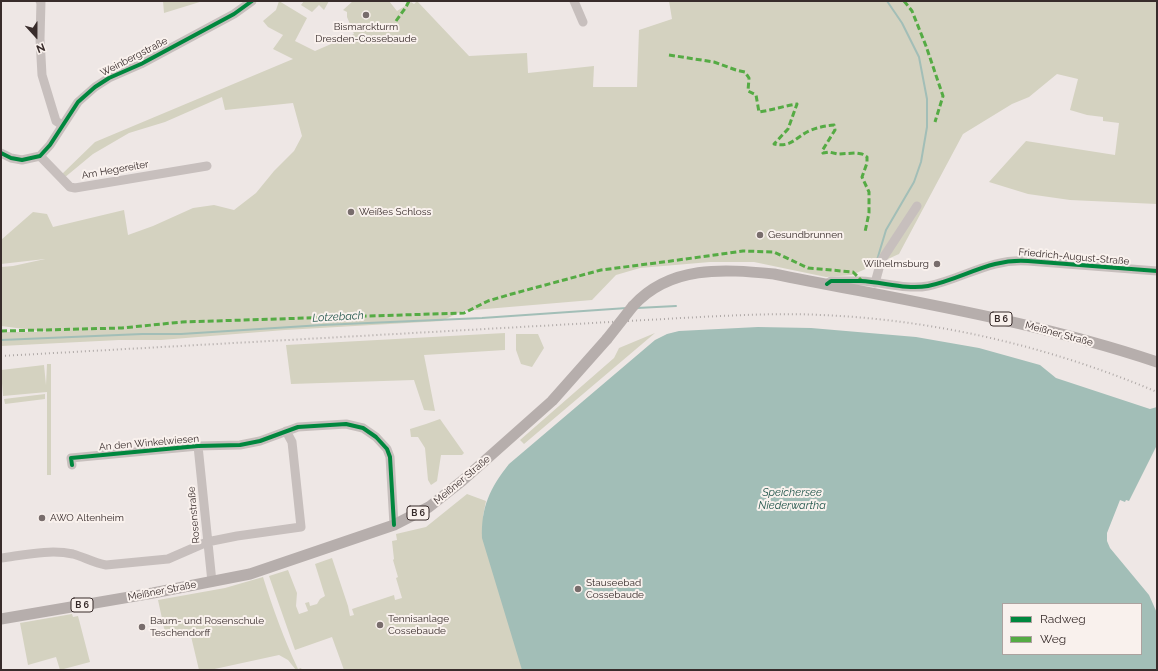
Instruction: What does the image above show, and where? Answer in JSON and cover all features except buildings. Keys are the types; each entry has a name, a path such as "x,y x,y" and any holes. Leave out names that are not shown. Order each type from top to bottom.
{"main road":[{"name":"Meißner Straße","path":"1,619 153,594 250,574 307,554 351,541 394,525 429,507 462,481 552,401 607,339 633,306 646,293 673,278 683,275 724,271 750,271 774,274 1052,331 1157,362"}],"street":[{"path":"40,1 42,75 56,120 62,125"},
{"name":"Weinbergstraße","path":"40,156 50,145 78,102 102,82 141,64 234,14 252,1"},
{"path":"574,1 583,22"},
{"path":"1,153 11,158 22,160 40,156"},
{"name":"Am Hegereiter","path":"40,156 70,187 75,188 207,166"},
{"path":"875,283 881,261 917,206"},
{"name":"Friedrich-August-Straße","path":"827,284 831,281 862,281 916,287 928,286 1010,260 1028,260 1157,271"},
{"name":"An den Winkelwiesen","path":"72,465 71,458 198,446 240,445 260,442 298,427 346,424 363,428 376,437 387,449 390,457 394,525"},
{"path":"1,558 57,552 74,554 96,563 106,565 168,559 207,542 300,527 292,442 286,431"},
{"name":"Rosenstraße","path":"198,446 212,582"}],"shaded area":[{"path":"163,1 203,1 164,13"},
{"path":"279,1 307,18 295,41 315,51 354,34 347,17 347,12 343,10 353,1 389,1 397,11 411,2 414,4 417,1 469,56 527,53 528,73 594,66 593,87 637,87 639,30 672,19 669,1 1157,1 1157,204 1070,200 1028,194 989,182 1026,141 1115,155 1119,123 1103,121 1103,117 1087,115 1070,110 1078,79 1057,74 1029,97 1012,104 963,134 899,254 852,275 826,277 754,262 710,262 640,268 616,275 592,300 462,311 442,321 285,330 161,340 119,340 1,346 1,332 48,332 1,326 1,267 45,259 1,264 1,240 33,212 47,214 53,227 124,210 128,235 153,226 193,208 214,205 234,210 256,193 274,171 294,151 302,136 293,103 225,110 222,97 165,122 129,133 93,154 64,178 61,175 95,142 293,59 273,49 283,35 268,27 263,21 276,10"},
{"path":"304,1 329,1 324,10 319,5 312,12 301,5"},
{"path":"505,333 505,350 424,355 435,411 424,410 414,380 291,384 286,345"},
{"path":"655,333 524,444 520,440 614,358 619,348"},
{"path":"516,334 538,334 544,348 532,367 521,364 516,350"},
{"path":"47,364 51,364 51,475 47,475 47,392 3,396 1,370 44,365 46,385"},
{"path":"45,394 45,399 5,404 4,399"},
{"path":"440,419 464,453 462,455 441,455 437,481 431,485 428,480 425,448 418,437 411,437 410,429"},
{"path":"467,494 486,501 483,516 661,670 344,670 332,637 295,650 269,576 288,570 297,593 296,606 299,614 308,611 305,603 309,602 310,606 317,604 320,599 325,596 315,564 332,558 350,616 354,615 352,609 394,595 395,600 402,598 396,578 398,577 393,560 392,541 397,540 396,534 426,527"},
{"path":"263,577 288,646 298,669 301,668 302,670 296,670 288,660 279,655 210,670 199,670 190,632 166,637 158,600 225,588"},
{"path":"72,614 73,617 78,616 90,662 60,670 56,657 28,665 20,623"}],"water":[{"name":"Speichersee Niederwartha","path":"758,327 811,328 916,337 979,348 1040,365 1056,378 1150,409 1157,407 1157,445 1129,501 1126,500 1125,502 1120,500 1107,533 1107,541 1110,548 1149,595 1157,613 1157,670 522,670 482,538 483,517 488,498 497,481 509,464 655,340 667,334 679,331"}],"waterway":[{"path":"877,260 886,230 914,182 921,162 927,127 927,99 919,57 902,23 887,1"},
{"name":"Lotzebach","path":"637,308 676,306"},
{"name":"Lotzebach","path":"1,340 142,334 181,334 322,325 482,318 627,308"}],"railway":[{"path":"1,356 700,317 761,314 807,314 908,323 993,338 1076,362 1157,392"}],"marked path":[{"path":"396,21 409,1"},
{"path":"904,1 912,11 943,96 935,122"},
{"path":"669,55 714,62 745,72 749,78 748,91 756,95 759,112 797,104 788,129 774,144 780,145 789,143 804,133 834,125 835,130 822,151 823,153 855,153 862,154 867,157 867,163 862,177 869,192 869,213 865,232"},
{"path":"1,331 122,328 182,322 464,313 488,301 601,270 743,251 774,252 808,268 853,272 862,281"}],"cycle path":[{"path":"1,153 11,158 22,160 40,156 50,145 78,102 95,87 109,78 141,64 234,14 252,1"},
{"path":"827,284 831,281 861,281 920,287 941,283 989,266 1014,261 1157,271"},
{"path":"72,465 71,458 198,446 240,445 260,441 298,427 346,424 363,428 376,437 387,449 390,457 394,525"}],"place":[{"name":"Bismarckturm Dresden-Cossebaude","path":"366,15"},
{"name":"Weißes Schloss","path":"351,212"},
{"name":"Gesundbrunnen","path":"760,235"},
{"name":"Wilhelmsburg","path":"937,264"},
{"name":"AWO Altenheim","path":"42,518"},
{"name":"Stauseebad Cossebaude","path":"578,589"},
{"name":"Tennisanlage Cossebaude","path":"380,625"},
{"name":"Baum- und Rosenschule Teschendorff","path":"142,627"}]}
